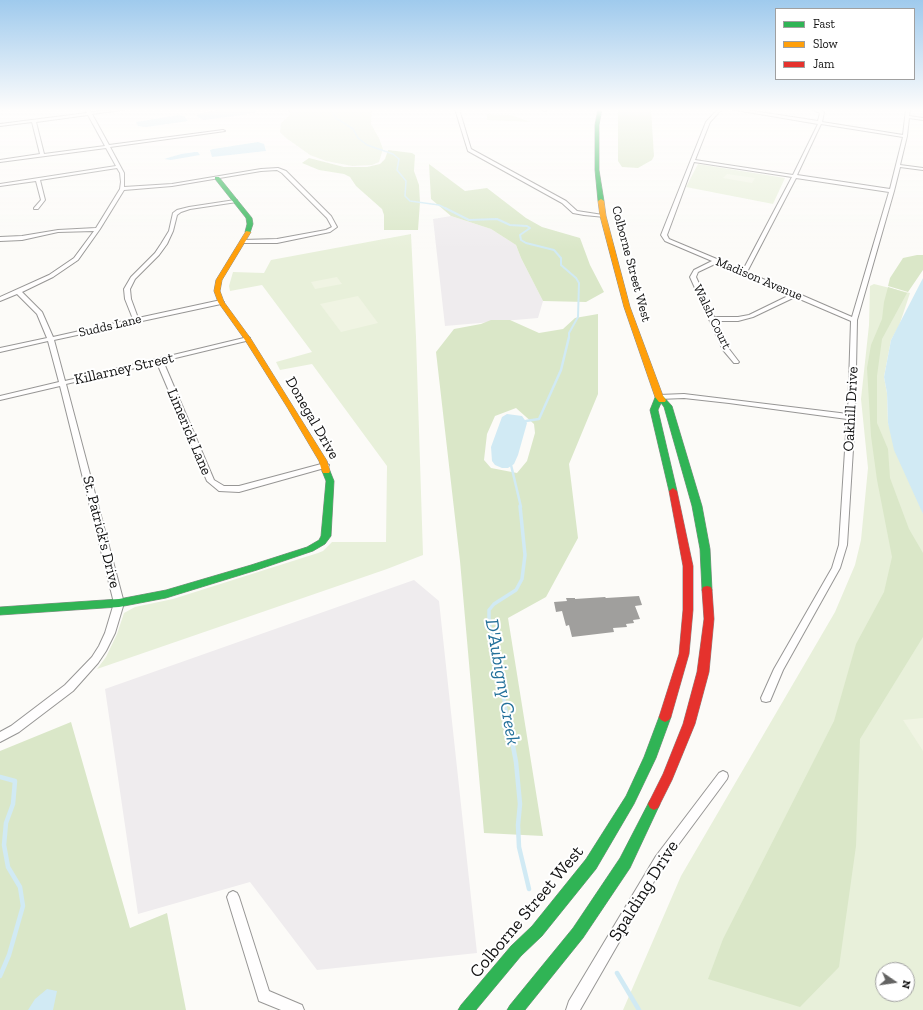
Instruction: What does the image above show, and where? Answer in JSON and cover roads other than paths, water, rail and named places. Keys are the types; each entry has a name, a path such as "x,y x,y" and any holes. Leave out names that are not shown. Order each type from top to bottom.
{"main road":[{"name":"Colborne Street West","path":"515,1010 578,933 625,863 668,776 689,724 703,672 709,619 705,549 697,506 668,406 659,398 627,307 602,216 597,156"},
{"name":"Donegal Drive","path":"0,611 119,603 180,591 254,568 316,546 326,536 330,481 325,465 292,407 248,339 221,302 216,288 219,280 249,230 249,218 217,178"},
{"name":"Colborne Street West","path":"466,1010 516,951 537,931 590,864 630,800 650,758 671,700 684,654 688,610 688,566 676,503 654,410 659,398"}],"street":[{"path":"0,161 42,156"},
{"path":"0,299 51,276 79,256 98,229 122,189 123,178 113,156"},
{"path":"480,156 564,202 575,212 602,216"},
{"path":"696,156 694,161 892,191"},
{"path":"744,273 804,156"},
{"name":"Oakhill Drive","path":"766,698 779,669 836,568 843,545 851,417 854,320 892,191 900,156"},
{"name":"Madison Avenue","path":"694,161 664,235 667,240 854,320"},
{"path":"898,166 923,170"},
{"path":"0,184 118,167"},
{"path":"122,189 167,186 268,169 281,170 329,217 335,227 328,231 277,241 243,242"},
{"path":"36,208 42,203 43,200 38,179"},
{"path":"136,320 128,298 127,289 133,278 157,254 164,244 171,231 175,214 189,208 236,201"},
{"path":"0,239 22,238 58,231 98,229"},
{"name":"Walsh Court","path":"717,261 696,271 692,277 726,350 736,362"},
{"name":"St. Patrick's Drive","path":"0,737 15,729 69,688 95,660 110,633 119,603 51,339 40,313 18,292"},
{"path":"711,319 738,319 751,316 796,294"},
{"name":"Sudds Lane","path":"0,350 221,302"},
{"name":"Killarney Street","path":"0,398 248,339"},
{"name":"Limerick Lane","path":"159,360 211,481 216,486 222,489 239,489 325,465"},
{"path":"659,398 684,396 851,417"},
{"name":"Spalding Drive","path":"573,1010 660,860 723,776"},
{"path":"233,897 264,996 297,1010"}],"water":[{"path":"174,156 193,156 171,160 164,159"},
{"path":"923,278 923,514 894,450 888,423 887,393 884,377 891,340"},
{"path":"507,414 522,416 527,423 514,464 508,468 502,468 495,465 492,461 491,447 502,417"},
{"path":"47,989 57,991 53,1010 28,1010 35,999"}],"waterway":[{"name":"D'Aubigny Creek","path":"396,156 399,159 397,170 406,181 405,196 410,201 439,205 469,220 497,219 510,225 527,226 530,228 520,235 521,240 526,243 554,250 561,258 561,265 576,278 579,283 578,317 569,333 569,337"},
{"name":"D'Aubigny Creek","path":"526,421 539,419 561,370 569,337"},
{"name":"D'Aubigny Creek","path":"511,465 521,507"},
{"name":"D'Aubigny Creek","path":"509,726 489,621 489,610 494,604 516,590 522,579 525,555 520,506"},
{"name":"D'Aubigny Creek","path":"509,725 516,762 520,804 518,825 519,847 529,889"},
{"path":"0,777 15,781 13,804 6,823 4,845 8,867 20,887 23,906 9,955 0,976"},
{"path":"617,973 639,1010"}]}
